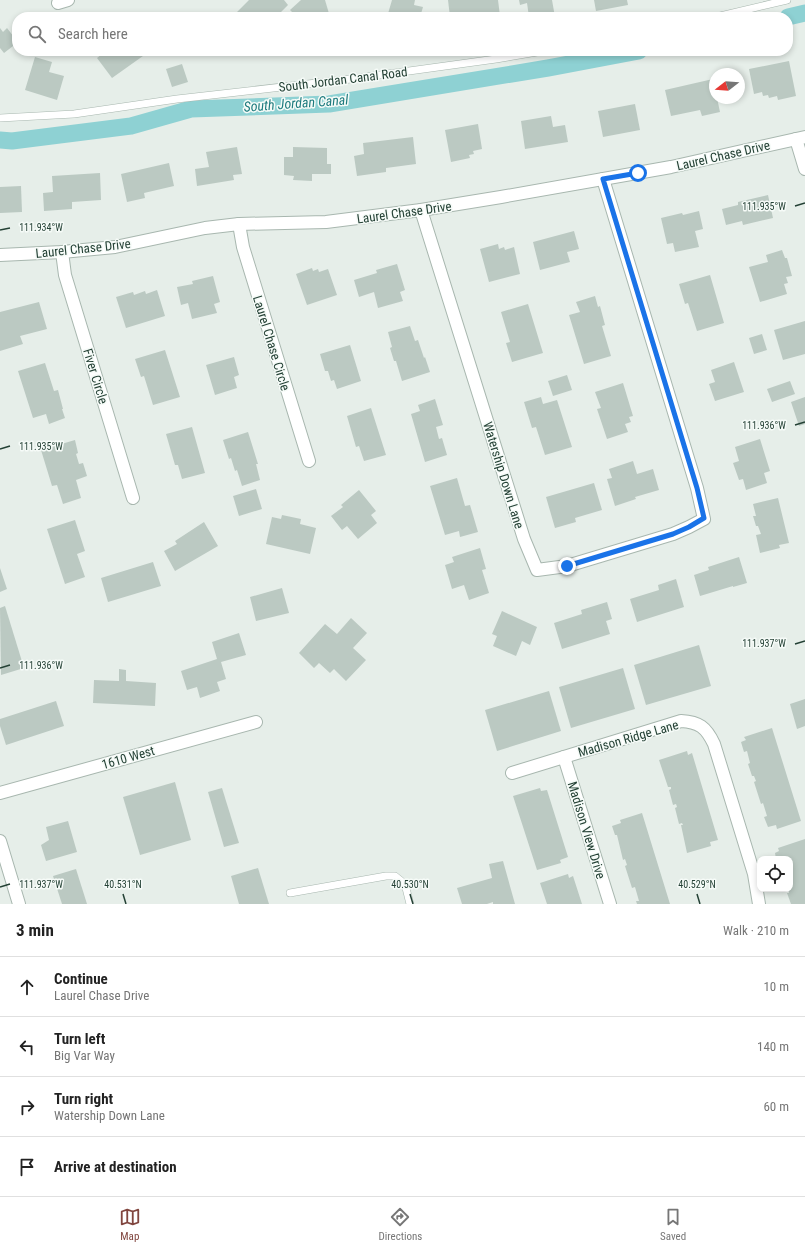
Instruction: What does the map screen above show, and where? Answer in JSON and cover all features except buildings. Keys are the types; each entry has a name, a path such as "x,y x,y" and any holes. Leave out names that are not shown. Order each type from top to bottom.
{"street":[{"path":"800,138 805,169"},
{"name":"Laurel Chase Drive","path":"0,255 62,252 115,247 182,232 239,224 326,222 421,210 671,167 800,138"},
{"name":"Watership Down Lane","path":"421,210 524,539 536,570 567,566 673,534 704,518 697,488 603,179"},
{"name":"Laurel Chase Circle","path":"239,224 243,247 308,461"},
{"name":"Fiver Circle","path":"62,252 65,275 133,498"},
{"name":"Madison Ridge Lane","path":"512,773 680,721 691,722 701,726 709,734 714,744 754,874 759,904"},
{"name":"1610 West","path":"0,793 256,722"},
{"name":"Madison View Drive","path":"564,757 610,904"},
{"path":"0,841 19,904"}],"lane":[{"path":"737,12 787,0"},
{"name":"South Jordan Canal Road","path":"0,118 74,114 177,98 351,80 514,56"},
{"path":"290,893 386,876 395,876 405,884 410,904"}],"waterway":[{"name":"South Jordan Canal","path":"793,16 805,13"},
{"name":"South Jordan Canal","path":"0,140 12,141 131,126 191,109 329,104 612,56"}],"route":[{"path":"567,566 673,534 704,518 697,488 603,179 638,173"}]}
